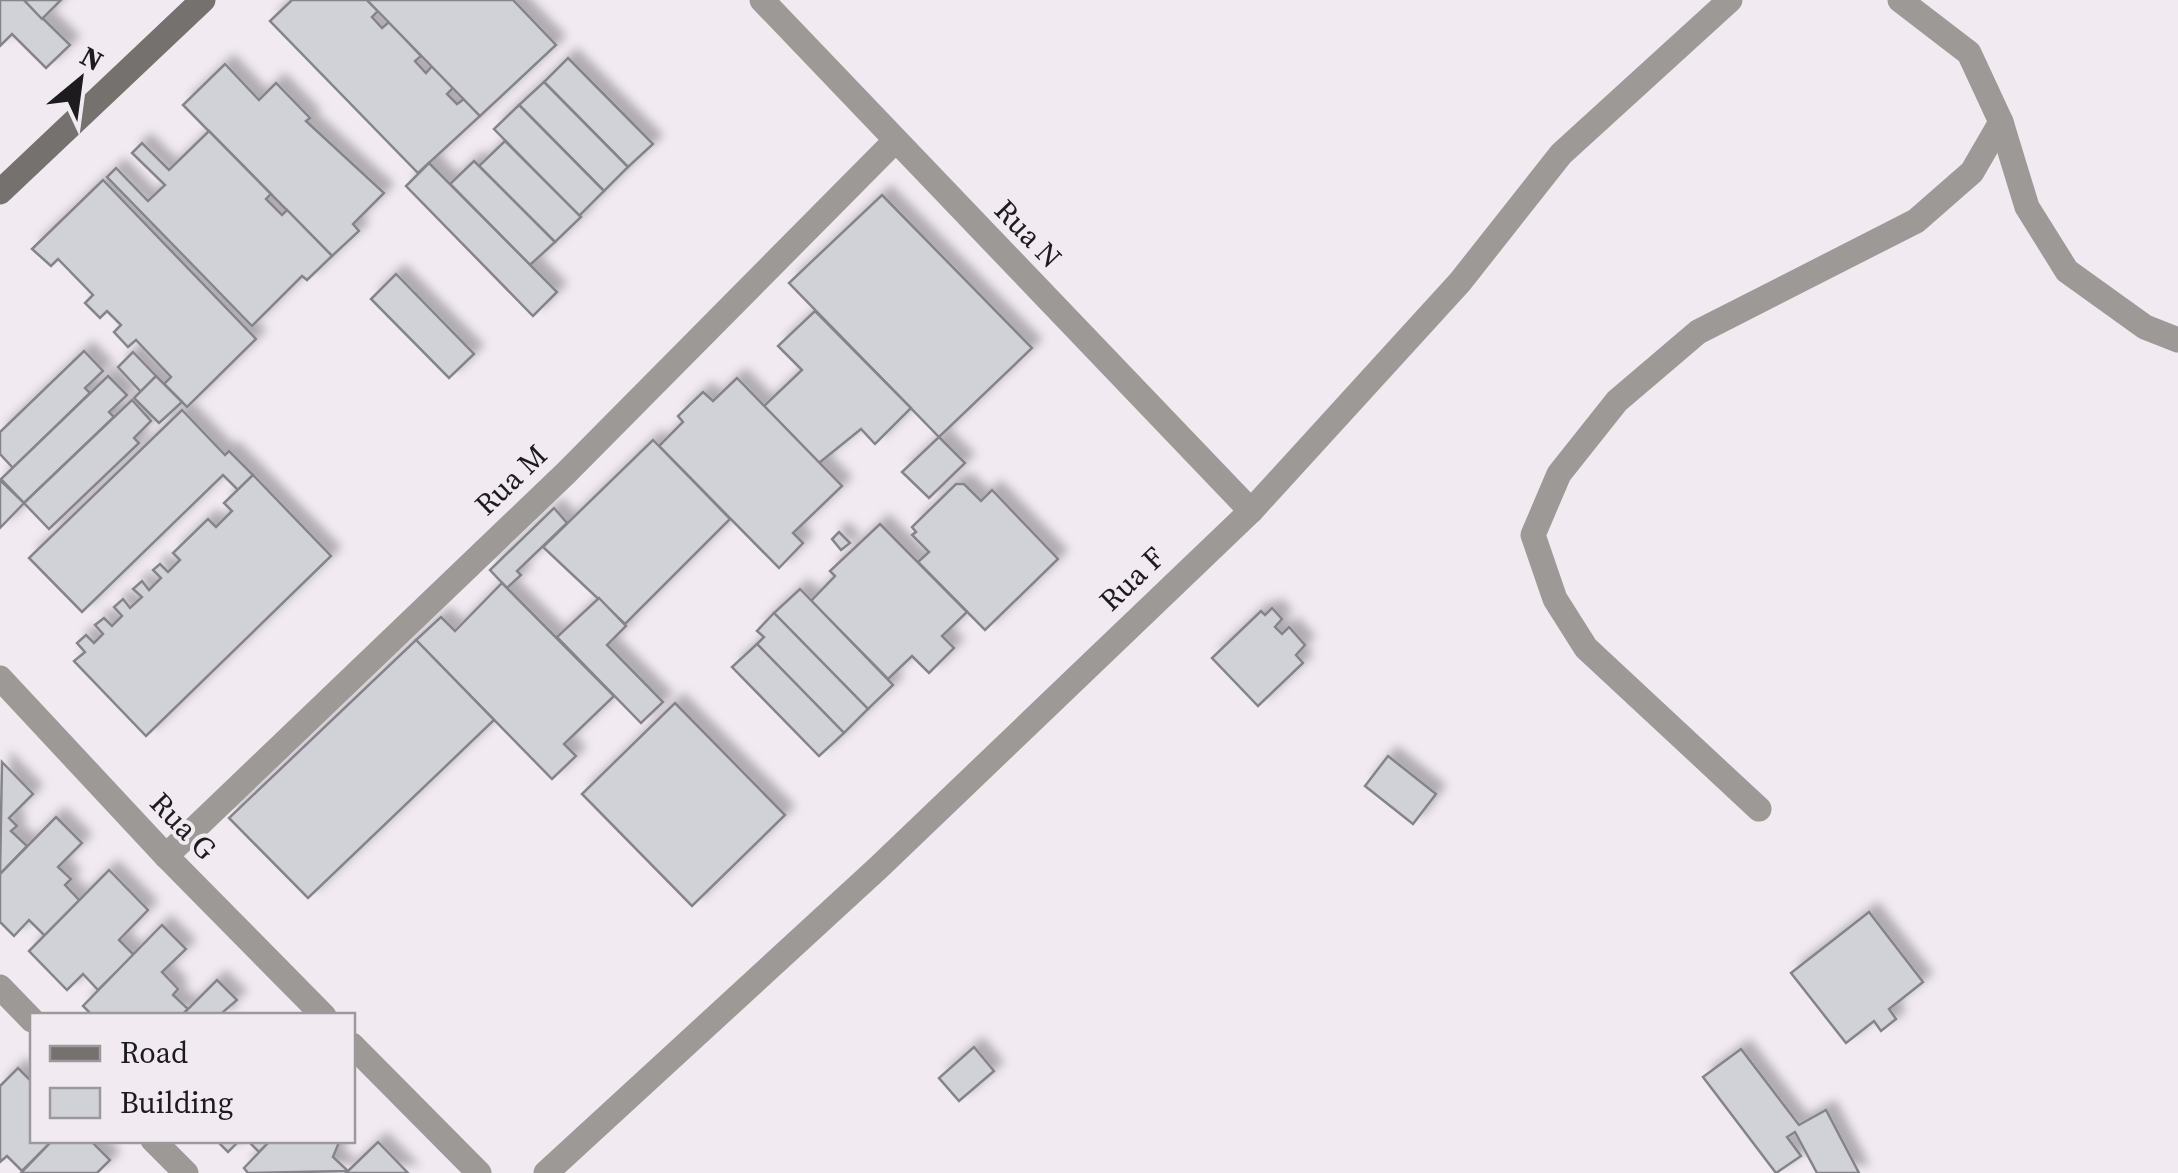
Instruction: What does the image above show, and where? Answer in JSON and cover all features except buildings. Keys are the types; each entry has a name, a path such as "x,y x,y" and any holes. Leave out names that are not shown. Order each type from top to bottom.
{"street":[{"path":"0,192 204,0"},
{"name":"Rua N","path":"762,0 1251,511"},
{"name":"Rua F","path":"546,1173 878,868 1251,511 1460,282 1561,154 1730,0"},
{"path":"1900,0 1969,53 2001,122 2027,207 2067,271 2145,327 2178,340"},
{"path":"1759,808 1586,648 1555,599 1532,535 1558,474 1617,401 1698,332 1916,221 1972,172 2001,122"},
{"name":"Rua M","path":"166,856 566,472 894,142"},
{"name":"Rua G","path":"0,678 166,856 321,1013"},
{"path":"0,987 30,1018"},
{"path":"355,1048 480,1173"},
{"path":"156,1143 186,1173"}]}
